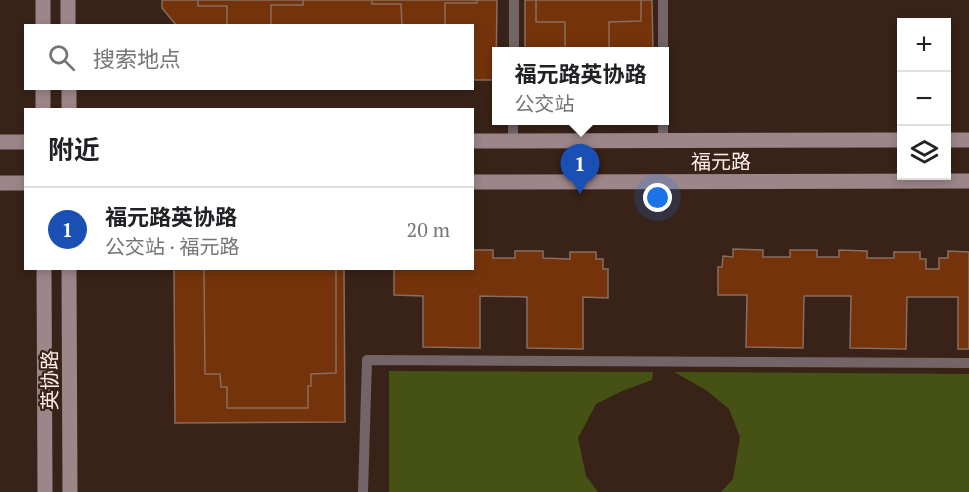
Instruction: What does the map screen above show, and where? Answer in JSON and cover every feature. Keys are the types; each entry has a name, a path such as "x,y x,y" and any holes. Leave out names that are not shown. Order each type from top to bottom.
{"main road":[{"path":"43,0 43,24"},
{"path":"68,0 68,24"},
{"path":"43,90 43,108"},
{"path":"69,90 69,108"},
{"name":"福元路","path":"474,141 897,140"},
{"path":"951,140 969,140"},
{"path":"0,142 24,142"},
{"name":"福元路","path":"474,182 969,181"},
{"path":"0,183 24,183"},
{"name":"英协路","path":"44,270 45,492"},
{"name":"英协路","path":"69,270 70,492"}],"lane":[{"path":"513,47 514,0"},
{"path":"663,0 663,47"},
{"path":"513,125 513,141"},
{"path":"663,125 663,141"},
{"path":"363,492 367,360 969,363"}],"green space":[{"path":"389,371 653,372 652,380 596,404 578,438 586,476 598,492 389,492"},
{"path":"674,372 969,374 969,492 721,492 733,479 740,437 729,409 706,390"}],"building":[{"path":"162,0 497,0 496,47 492,47 492,80 474,80 474,24 175,24 162,8"},
{"path":"198,0 303,0 303,5 271,5 271,24 227,24 227,6 198,6"},
{"path":"372,0 477,0 477,3 445,3 445,24 402,24 401,4 372,4"},
{"path":"525,0 652,0 653,47 525,47"},
{"path":"536,0 641,0 641,21 609,22 609,47 565,47 565,22 536,22"},
{"path":"733,249 763,250 763,257 790,257 790,250 817,250 817,257 839,257 839,250 867,251 867,258 894,258 894,252 920,252 920,259 926,259 926,269 939,269 939,258 948,258 948,251 969,252 969,349 958,349 958,297 907,297 906,349 850,348 851,296 804,296 803,348 746,347 747,295 718,295 718,267 722,267 723,256 733,257"},
{"path":"474,250 493,250 493,258 515,258 515,251 543,251 543,258 570,259 570,252 596,252 596,259 603,259 603,269 608,269 608,298 583,297 583,349 527,348 527,297 480,296 480,348 423,347 423,296 394,295 394,270 474,270"},
{"path":"174,270 344,270 345,422 175,423"},
{"path":"204,270 336,270 336,373 311,374 311,386 308,386 308,408 227,408 227,387 221,387 220,374 205,374"}],"place":[{"name":"福元路英协路","path":"580,194"}]}
